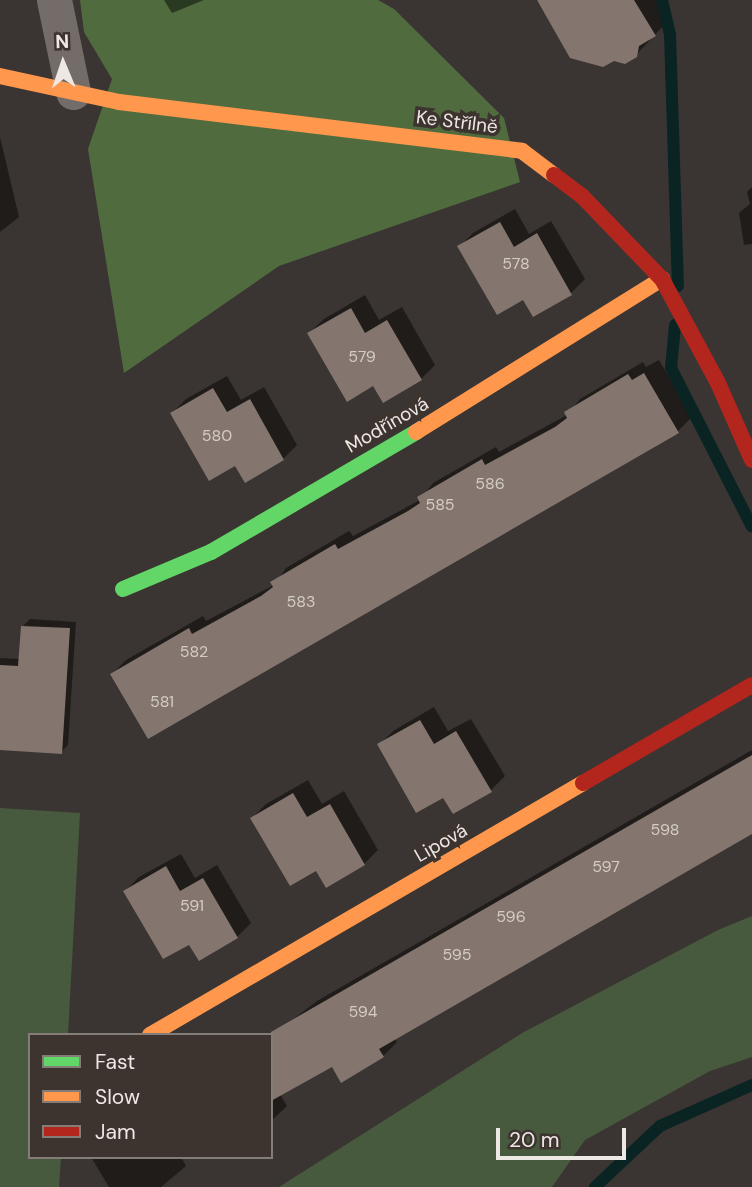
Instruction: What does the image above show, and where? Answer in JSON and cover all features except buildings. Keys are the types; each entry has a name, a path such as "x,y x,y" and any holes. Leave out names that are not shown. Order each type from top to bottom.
{"street":[{"path":"54,0 73,92"},
{"name":"Ke Střílně","path":"0,76 119,102 522,151 582,195 662,279 718,383 752,460"},
{"name":"Modřínová","path":"123,589 211,552 454,410 662,279"},
{"name":"Lipová","path":"153,1033 752,685"}],"green space":[{"path":"80,0 378,0 394,9 504,118 520,182 279,266 124,373 88,149 112,79 84,32"},
{"path":"0,808 80,813 68,1033 28,1033 28,1159 61,1159 59,1187 0,1187"},
{"path":"752,916 752,1057 710,1071 585,1140 552,1187 279,1187 524,1032 718,930"}],"waterway":[{"path":"662,0 670,34 678,286"},
{"path":"675,325 671,368 752,527"},
{"path":"595,1187 660,1126 752,1085"}],"traffic: fast":[{"path":"123,589 211,552 416,432"}],"traffic: slow":[{"path":"0,76 119,102 522,151 554,175"},
{"path":"416,432 662,279"},
{"path":"153,1033 583,783"}],"traffic: jam":[{"path":"554,175 582,196 662,279 718,383 752,460"},
{"path":"583,783 752,685"}]}
